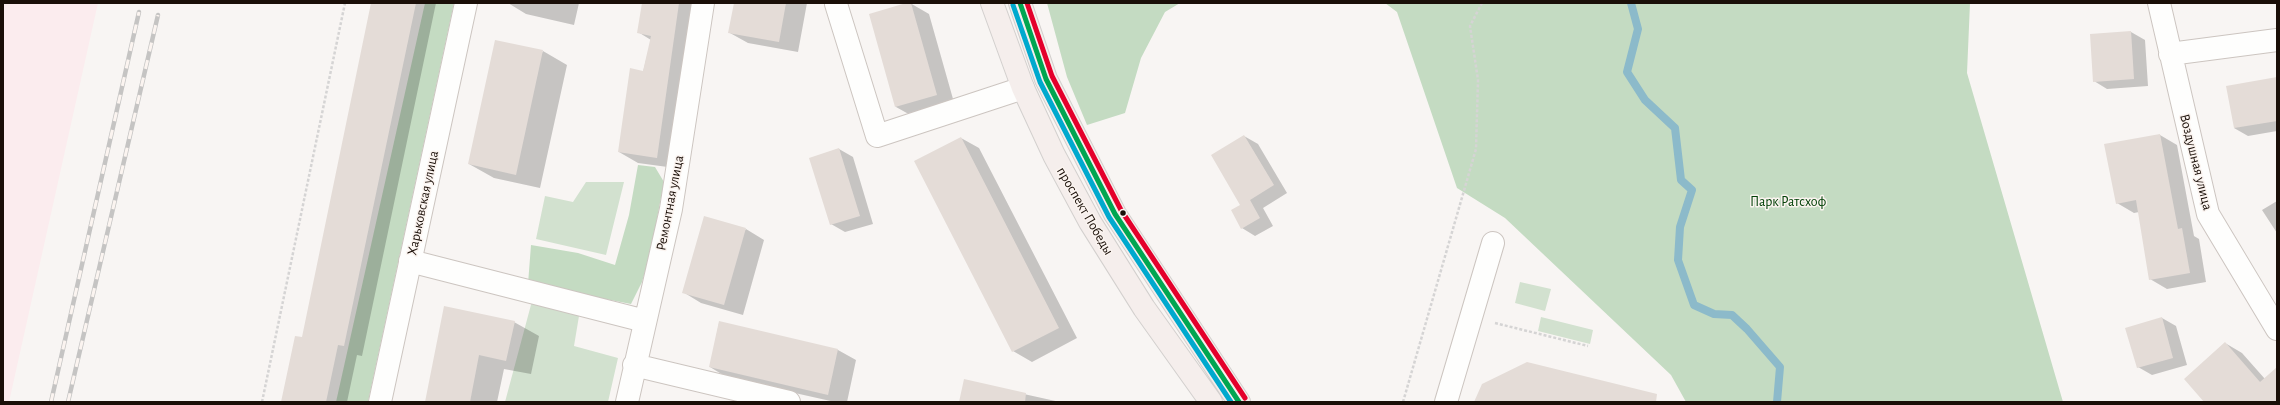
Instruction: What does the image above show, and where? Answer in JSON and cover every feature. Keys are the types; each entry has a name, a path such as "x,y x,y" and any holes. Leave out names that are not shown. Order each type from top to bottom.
{"main road":[{"name":"проспект Победы","path":"992,3 1023,88 1054,156 1090,222 1144,308 1211,402"},
{"name":"проспект Победы","path":"1020,3 1046,79 1114,214 1239,402"}],"street":[{"name":"Харьковская улица","path":"380,402 466,3"},
{"name":"Ремонтная улица","path":"627,402 634,365 671,209 703,3"},
{"name":"Воздушная улица","path":"2159,3 2208,214 2277,329"},
{"path":"836,4 877,136 1023,88"},
{"path":"2170,54 2277,40"},
{"path":"1446,402 1493,243"},
{"path":"410,261 645,321"},
{"path":"634,365 788,402"}],"path":[{"path":"262,402 345,3"},
{"path":"1402,402 1476,149 1478,80 1470,26 1482,3"},
{"path":"1471,318 1588,346"}],"shaded area":[{"path":"3,3 98,3 9,402 3,402"}],"green space":[{"path":"425,3 454,3 368,402 336,402"},
{"path":"1047,3 1180,3 1165,12 1141,58 1125,113 1087,125 1067,77"},
{"name":"Парк Ратсхоф","path":"1385,3 1970,3 1967,73 2063,402 1686,402 1671,375 1505,218 1457,188 1397,12"},
{"path":"638,165 655,167 664,182 650,255 642,282 631,304 528,284 531,245 578,253 615,265 629,215"},
{"path":"586,182 624,182 606,255 536,239 545,196 573,202"},
{"path":"1520,282 1551,289 1545,311 1515,303"},
{"path":"532,301 579,316 574,346 618,358 608,402 505,402"},
{"path":"1541,317 1593,330 1590,344 1538,331"}],"building":[{"path":"371,3 416,3 344,346 338,345 326,402 281,402 295,336 302,337"},
{"path":"642,3 679,3 657,158 618,152 630,68 643,71 651,36 637,33"},
{"path":"734,3 786,3 779,42 728,33"},
{"path":"906,3 911,3 937,95 895,107 869,14"},
{"path":"2131,31 2134,79 2093,82 2090,34"},
{"path":"495,40 543,50 516,175 468,164"},
{"path":"2277,77 2277,121 2234,128 2226,86"},
{"path":"2160,134 2178,229 2182,228 2190,273 2149,280 2136,200 2116,204 2104,144"},
{"path":"1244,135 1274,185 1250,200 1260,218 1241,229 1231,210 1240,205 1211,155"},
{"path":"961,137 1059,328 1012,352 914,161"},
{"path":"839,148 860,216 830,225 809,158"},
{"path":"704,216 746,228 724,305 682,293"},
{"path":"444,306 515,321 506,361 479,355 470,402 425,402"},
{"path":"2162,317 2173,358 2137,368 2125,328"},
{"path":"719,321 838,349 828,395 709,367"},
{"path":"2225,342 2260,382 2277,367 2277,402 2204,402 2184,379"},
{"path":"1527,362 1657,394 1656,402 1474,402 1482,384"},
{"path":"964,379 1026,393 1025,402 959,402"}],"waterway":[{"path":"1631,3 1638,29 1627,72 1645,100 1675,128 1681,180 1692,190 1680,227 1678,260 1694,305 1714,314 1732,315 1747,329 1780,367 1777,402"}],"railway":[{"path":"51,402 139,12"},
{"path":"68,402 158,15"}],"transit line":[{"path":"1020,3 1046,79 1115,214 1239,402"},
{"path":"1027,3 1052,76 1121,210 1245,398"},
{"path":"1013,5 1040,82 1109,217 1231,402"}]}
